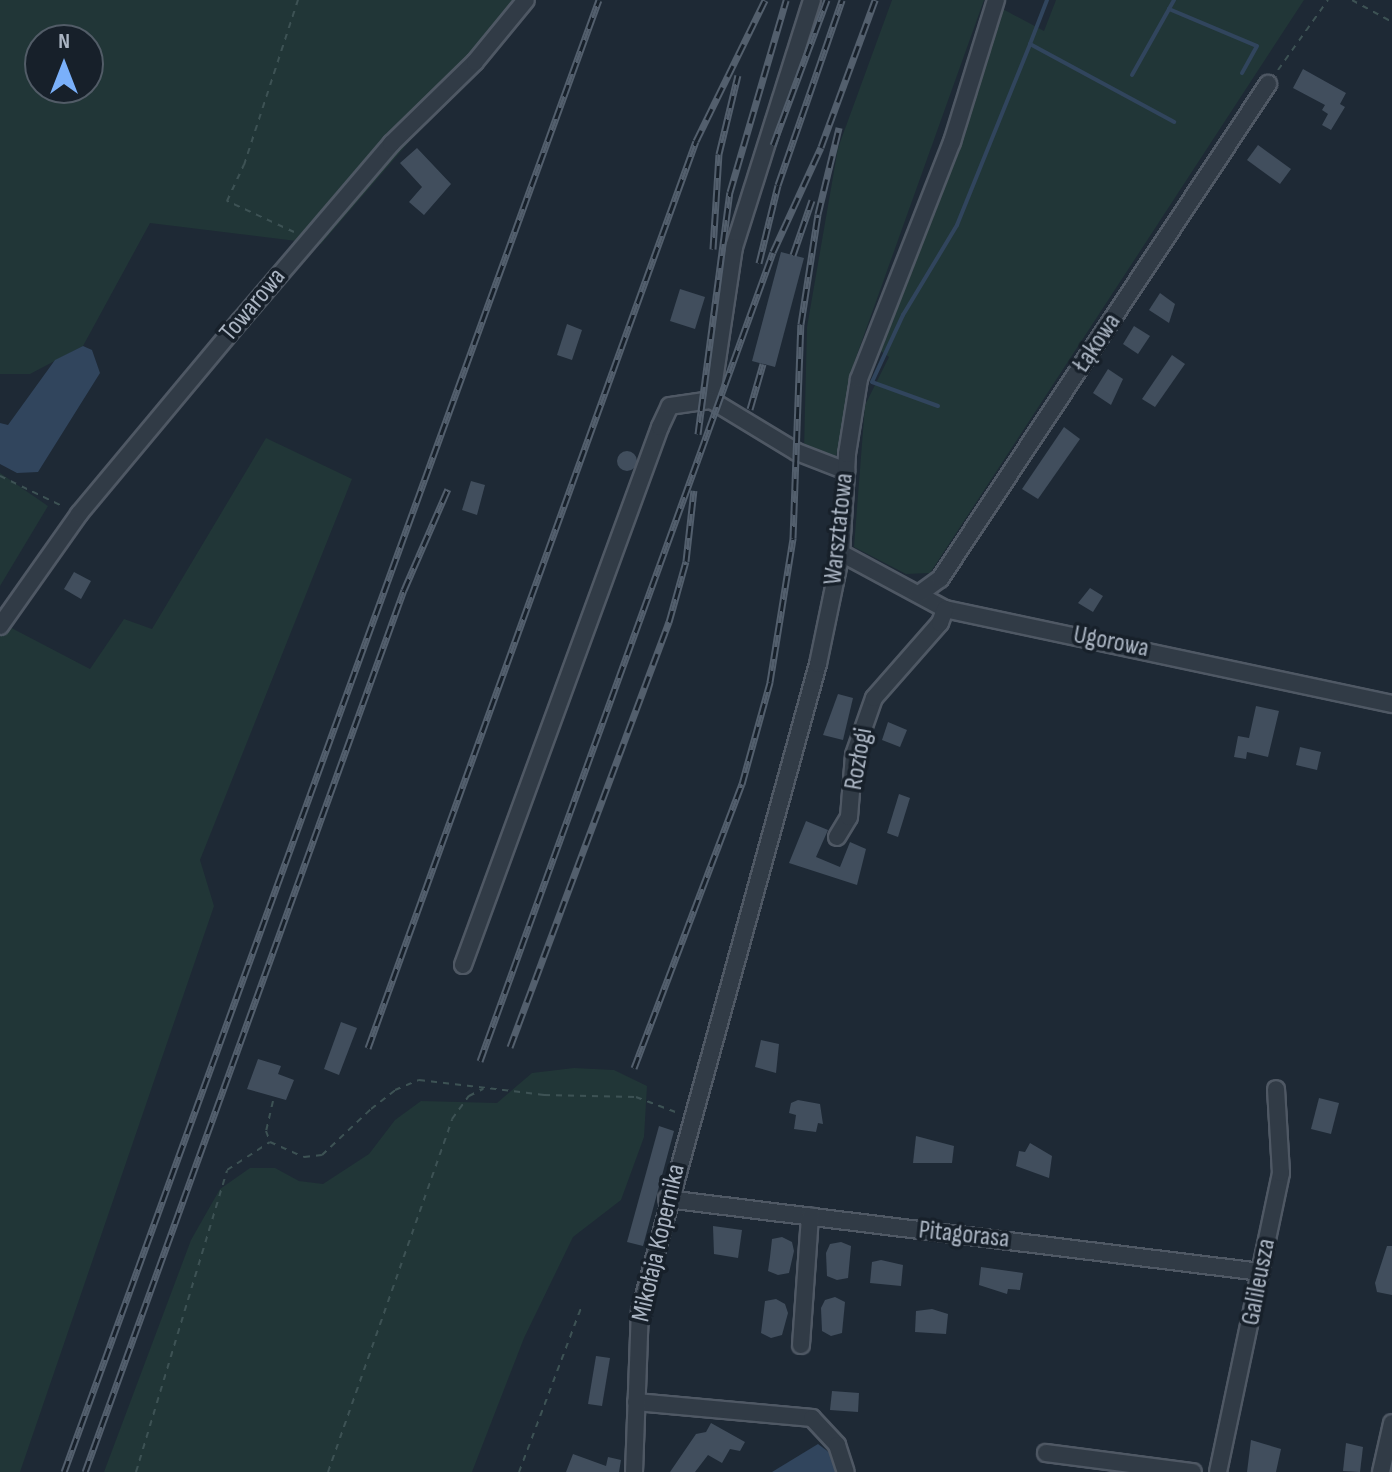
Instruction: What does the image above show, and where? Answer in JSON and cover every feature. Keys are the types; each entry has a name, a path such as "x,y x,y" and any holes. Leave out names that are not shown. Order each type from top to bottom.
{"street":[{"name":"Towarowa","path":"0,626 79,514 309,239 526,0"},
{"path":"711,400 734,247 812,0"},
{"name":"Warsztatowa","path":"705,1066 818,664 841,553 846,471 859,379 952,142 996,0"},
{"name":"Łąkowa","path":"919,594 940,579 1268,84"},
{"path":"463,965 670,406 711,400 797,452 846,471"},
{"name":"Ugorowa","path":"841,553 945,609 1392,704"},
{"name":"Rozłogi","path":"837,837 849,817 854,755 874,698 940,623 945,609"},
{"name":"Mikołaja Kopernika","path":"634,1472 640,1311 667,1199 705,1066"},
{"name":"Galileusza","path":"1218,1472 1281,1173 1276,1089"},
{"name":"Pitagorasa","path":"667,1199 1261,1272"},
{"path":"801,1345 810,1216"},
{"path":"636,1402 812,1418 837,1445 846,1472"},
{"path":"1381,1472 1392,1423"},
{"path":"1046,1453 1193,1472"}],"path":[{"path":"298,0 227,201 309,239"},
{"path":"1268,84 1328,0"},
{"path":"1352,0 1392,22"},
{"path":"0,476 79,514"},
{"path":"273,1101 266,1131 270,1142 304,1157 322,1155 395,1090 419,1080 488,1088 636,1097 690,1118"},
{"path":"328,1472 452,1119 475,1091 488,1088"},
{"path":"136,1472 227,1170 270,1142"},
{"path":"519,1472 581,1308"}],"green space":[{"path":"0,0 514,0 483,45 422,106 433,114 321,244 150,223 83,346 30,374 0,374"},
{"path":"892,0 984,0 854,363 836,457 804,449 807,327 838,148"},
{"path":"1056,0 1304,0 930,573 906,574 854,547 865,405 889,357 878,349 962,135 999,7 1044,31"},
{"path":"266,438 352,479 200,860 214,906 20,1472 0,1472 0,622 90,669 124,619 152,629"},
{"path":"0,473 48,506 0,586"},
{"path":"574,1068 614,1070 647,1086 644,1137 621,1200 573,1237 524,1338 472,1472 104,1472 191,1240 220,1189 250,1168 275,1168 299,1181 323,1184 369,1154 395,1120 421,1101 497,1103 532,1073"}],"water":[{"path":"83,346 92,350 100,373 38,472 17,473 0,464 0,423 8,425 55,360"},
{"path":"818,1444 834,1456 840,1472 772,1472"}],"building":[{"path":"1303,69 1346,93 1340,104 1345,107 1331,130 1322,125 1328,114 1322,110 1325,105 1293,88"},
{"path":"1258,145 1291,169 1280,184 1247,160"},
{"path":"417,148 451,184 424,215 409,202 422,187 400,163"},
{"path":"781,252 804,258 775,367 752,361"},
{"path":"680,289 705,297 695,329 670,321"},
{"path":"1160,293 1175,304 1169,323 1149,310"},
{"path":"567,324 582,330 572,360 557,355"},
{"path":"1134,326 1150,336 1138,354 1123,344"},
{"path":"1172,355 1185,364 1155,407 1142,399"},
{"path":"1108,369 1123,379 1111,405 1093,393"},
{"path":"1064,427 1080,439 1038,499 1022,489"},
{"path":"623,451 631,451 637,461 631,471 623,471 617,465 617,457"},
{"path":"471,481 485,485 477,515 462,510"},
{"path":"74,572 91,581 81,599 64,589"},
{"path":"1090,588 1103,596 1093,612 1078,603"},
{"path":"838,694 853,698 843,740 823,735"},
{"path":"1256,706 1279,711 1268,757 1247,752 1246,759 1234,757 1238,736 1249,738"},
{"path":"888,722 907,730 900,747 882,740"},
{"path":"1300,747 1321,752 1317,770 1296,765"},
{"path":"899,794 910,798 898,837 887,833"},
{"path":"806,821 828,830 816,857 840,867 850,842 866,849 857,885 789,863"},
{"path":"341,1022 357,1028 339,1075 324,1069"},
{"path":"761,1040 779,1044 776,1073 755,1067"},
{"path":"258,1059 281,1066 278,1074 294,1080 286,1100 247,1089"},
{"path":"1319,1098 1339,1103 1331,1134 1311,1129"},
{"path":"798,1100 820,1104 823,1124 818,1123 816,1132 794,1129 796,1115 789,1113 791,1103"},
{"path":"659,1126 674,1131 643,1246 627,1242"},
{"path":"916,1136 954,1146 952,1163 913,1163"},
{"path":"1030,1143 1052,1156 1049,1178 1016,1166 1019,1151 1025,1152"},
{"path":"713,1226 742,1230 738,1258 714,1254"},
{"path":"782,1237 792,1242 794,1251 789,1273 778,1275 768,1271 772,1239"},
{"path":"841,1242 851,1246 848,1278 837,1280 827,1276 826,1253 830,1244"},
{"path":"1387,1246 1392,1246 1392,1295 1377,1292 1375,1283"},
{"path":"881,1260 903,1265 901,1286 870,1283 872,1262"},
{"path":"981,1267 1023,1273 1020,1290 1008,1289 1007,1294 979,1285"},
{"path":"835,1297 845,1302 842,1333 831,1336 822,1331 821,1308 825,1300"},
{"path":"776,1299 785,1304 788,1313 782,1335 771,1338 761,1333 765,1301"},
{"path":"932,1309 948,1314 946,1334 915,1332 916,1311"},
{"path":"596,1356 610,1358 602,1406 588,1404"},
{"path":"832,1391 859,1393 858,1412 830,1410"},
{"path":"711,1423 745,1442 740,1451 730,1449 722,1463 708,1455 695,1472 670,1472 696,1434 706,1432"},
{"path":"1251,1440 1281,1449 1276,1472 1247,1472"},
{"path":"1346,1443 1363,1447 1360,1472 1343,1471"},
{"path":"573,1454 606,1466 608,1457 621,1460 619,1472 566,1472"}],"waterway":[{"path":"1047,0 1030,44 1174,122"},
{"path":"1174,0 1169,9 1257,46 1242,73"},
{"path":"1132,75 1169,9"},
{"path":"938,406 872,382 903,315 957,225 1030,44"}],"railway":[{"path":"64,1472 599,0"},
{"path":"368,1048 696,141 765,0"},
{"path":"698,434 730,192 786,0"},
{"path":"773,145 827,0"},
{"path":"759,263 778,185 842,0"},
{"path":"480,1061 773,252 821,147 875,0"},
{"path":"713,249 719,154 738,75"},
{"path":"634,1068 742,784 770,682 793,538 801,324 818,214 839,128"},
{"path":"793,255 812,200"},
{"path":"750,409 763,364"},
{"path":"85,1472 404,590 448,489"},
{"path":"510,1047 669,622 686,561 694,490"}]}
